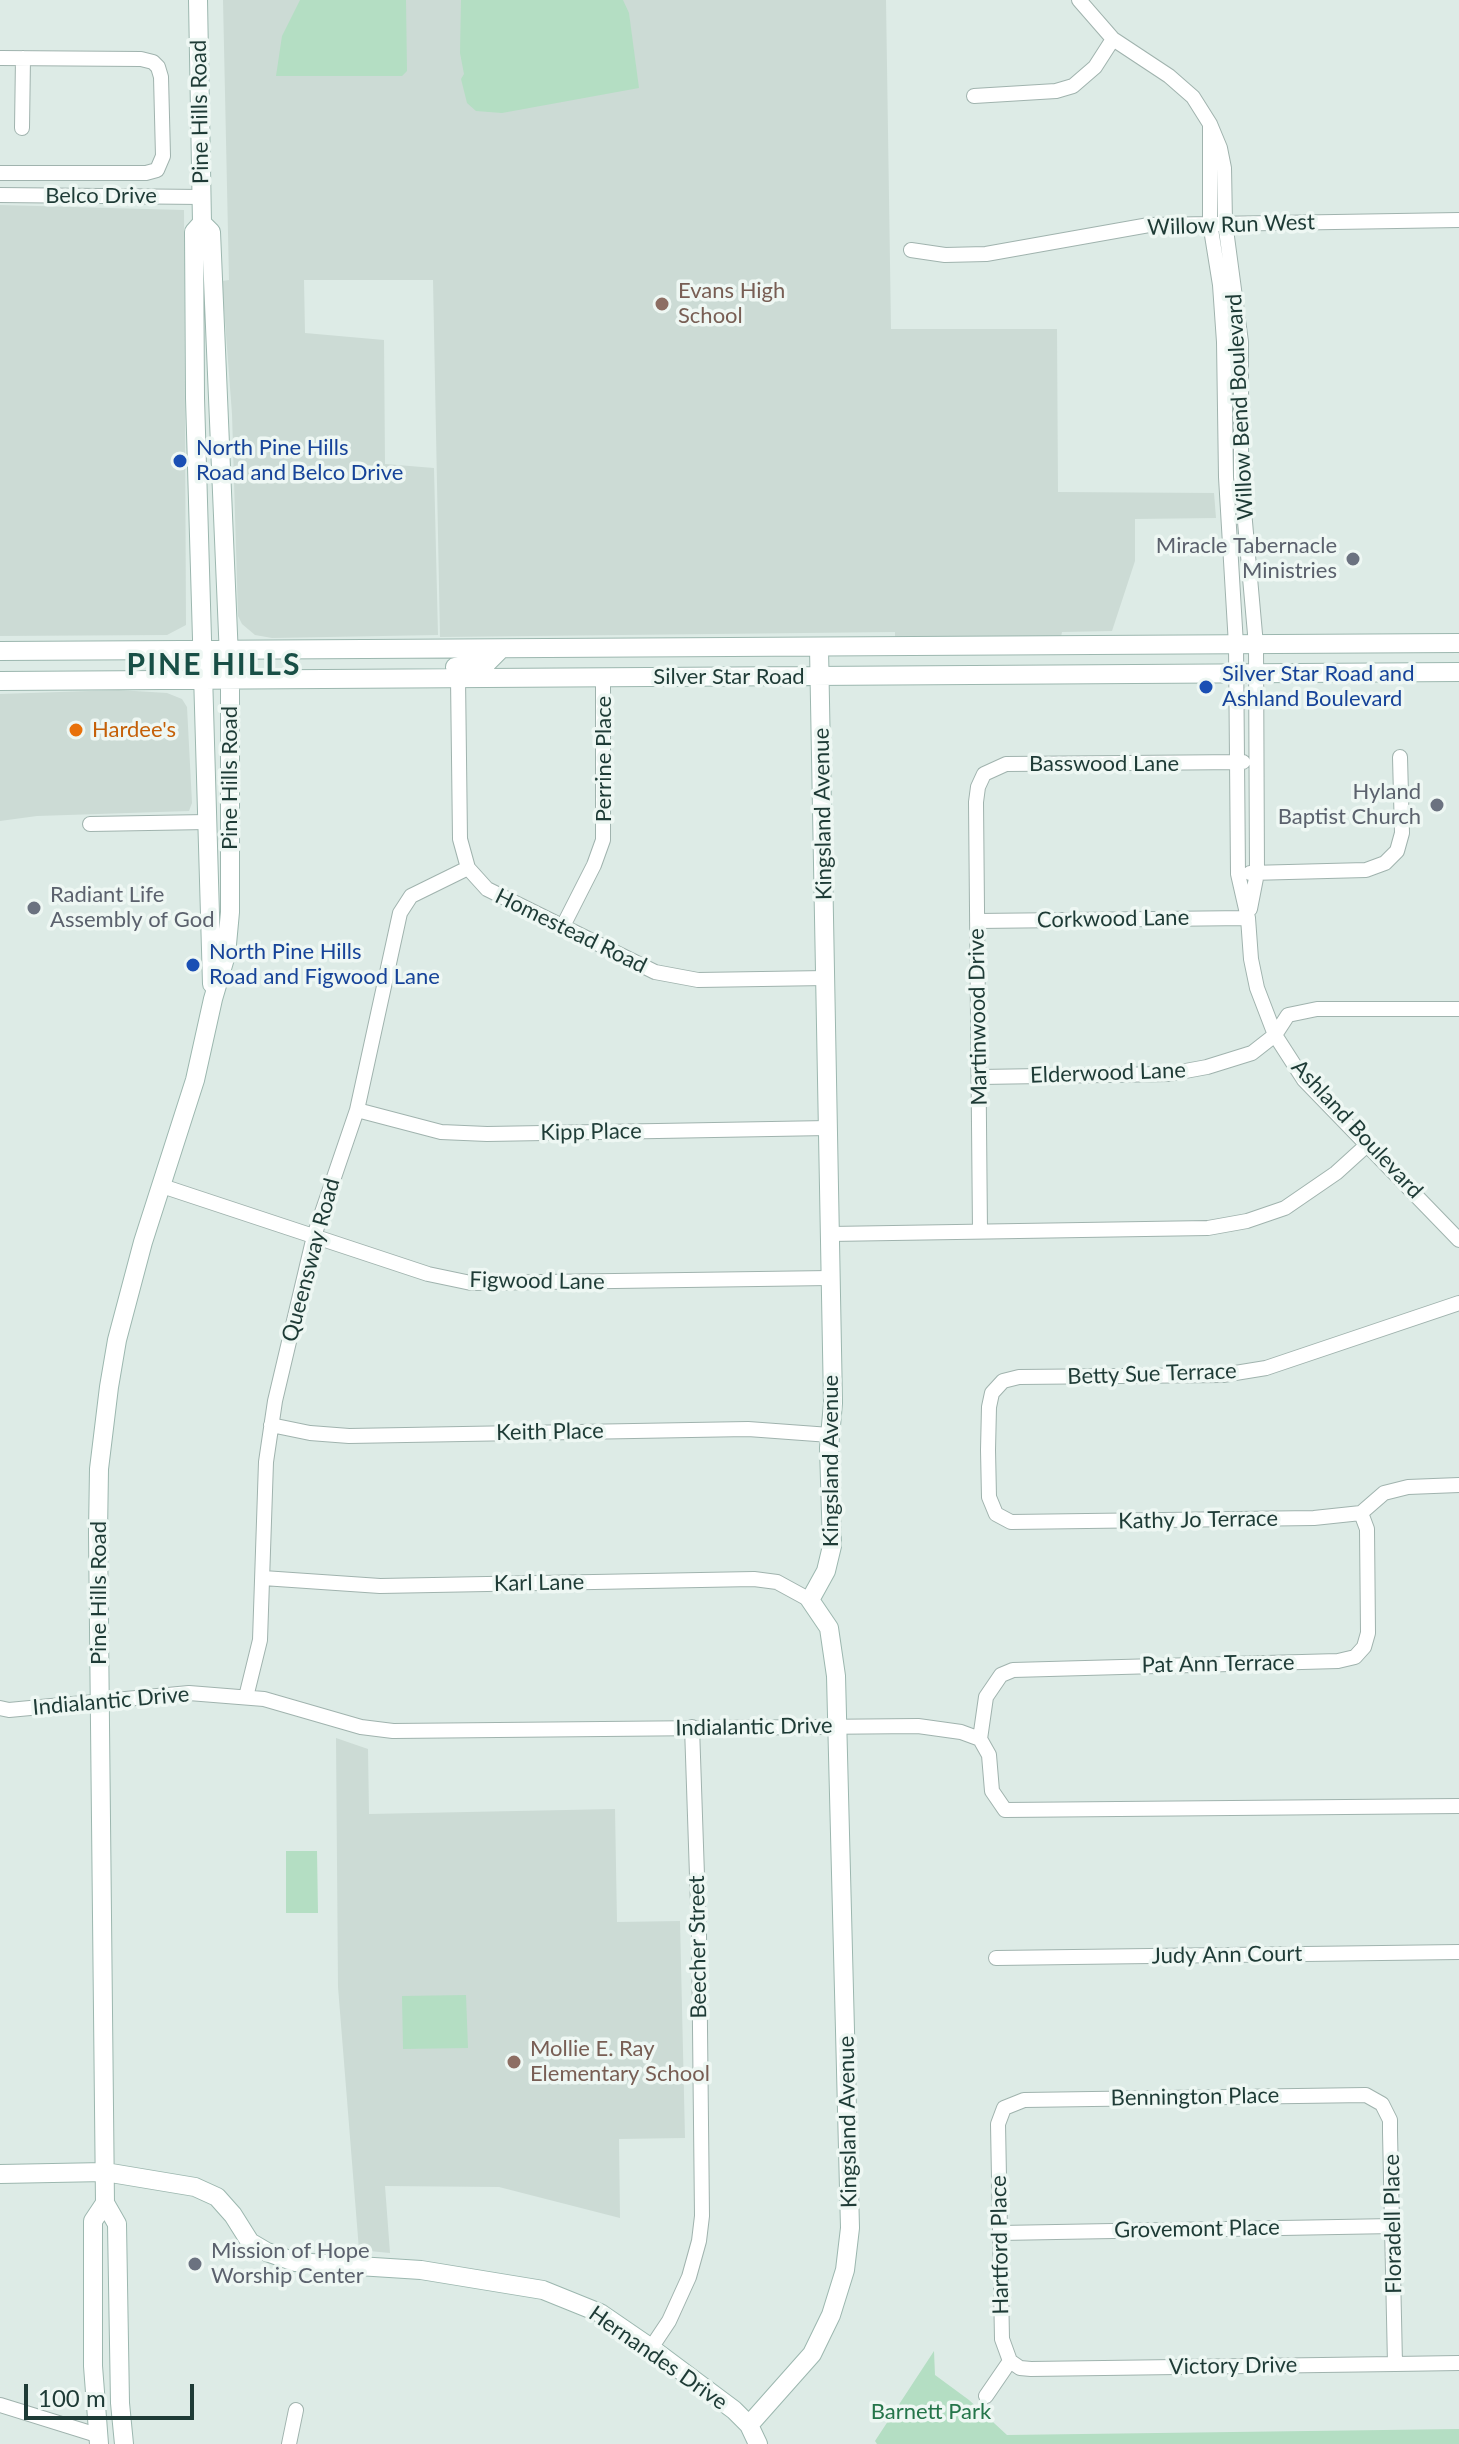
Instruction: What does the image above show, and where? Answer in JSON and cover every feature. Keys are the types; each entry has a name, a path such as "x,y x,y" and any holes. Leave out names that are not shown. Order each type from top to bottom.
{"main road":[{"name":"Pine Hills Road","path":"198,0 202,223 194,232 194,261 213,999"},
{"name":"Pine Hills Road","path":"125,2444 120,2403 117,2224 105,2203 98,1533 102,1436 121,1326 143,1242 195,1080 226,955 230,912 230,681 211,232 202,223"},
{"name":"Silver Star Road","path":"0,651 1459,643"},
{"name":"Kingsland Avenue","path":"749,2425 812,2354 831,2315 845,2270 850,2228 839,1726 832,1640 826,1622 810,1600 831,1556 830,1435 833,1403 819,648"},
{"path":"317,680 476,666 494,659 501,649"},
{"path":"1377,673 1404,660 1459,660"},
{"name":"Silver Star Road","path":"0,681 1459,672"},
{"name":"Hernandes Drive","path":"0,2174 105,2172 195,2187 217,2197 250,2242 295,2262 421,2270 543,2290 600,2313 651,2348 749,2425 758,2444"},
{"name":"Pine Hills Road","path":"98,2440 93,2366 93,2221 105,2203"}],"street":[{"name":"Willow Bend Boulevard","path":"1079,0 1113,39 1169,76 1193,97 1220,148 1224,168 1217,222 1224,342 1226,477 1236,645"},
{"path":"974,96 1056,91 1073,86 1095,67 1113,39"},
{"path":"0,58 141,59 153,62 161,77 163,161 157,170 146,173 0,173"},
{"path":"22,128 23,58"},
{"name":"Belco Drive","path":"0,195 202,197"},
{"name":"Willow Run West","path":"911,250 945,255 986,254 1149,225 1459,220"},
{"name":"Willow Bend Boulevard","path":"1217,222 1241,342 1241,477 1256,645"},
{"name":"Ashland Boulevard","path":"1236,645 1238,874 1248,918 1257,988 1275,1035 1304,1080 1459,1240"},
{"name":"Ashland Boulevard","path":"1248,918 1257,873 1256,645"},
{"name":"Perrine Place","path":"562,928 594,865 603,840 603,677"},
{"path":"458,678 460,839 468,868"},
{"path":"1238,874 1366,870 1385,863 1397,851 1402,833 1400,757"},
{"name":"Basswood Lane","path":"976,802 984,774 1006,764 1257,762"},
{"name":"Martinwood Drive","path":"976,802 980,1231"},
{"path":"90,824 207,822"},
{"name":"Homestead Road","path":"468,868 479,882 497,896 635,964 677,978 826,978"},
{"name":"Queensway Road","path":"246,1697 260,1640 266,1462 271,1425 314,1236 357,1110 403,906 416,893 468,868"},
{"name":"Corkwood Lane","path":"977,921 1248,918"},
{"name":"Elderwood Lane","path":"980,1077 1169,1074 1207,1067 1252,1053 1275,1035 1288,1015 1317,1009 1459,1009"},
{"name":"Kipp Place","path":"357,1110 441,1132 487,1134 828,1128"},
{"path":"830,1234 1208,1228 1247,1221 1285,1208 1336,1173 1368,1144"},
{"name":"Figwood Lane","path":"162,1186 428,1274 471,1283 830,1278"},
{"name":"Betty Sue Terrace","path":"988,1450 992,1393 1003,1381 1019,1377 1223,1375 1266,1368 1459,1303"},
{"name":"Keith Place","path":"271,1425 310,1433 349,1436 748,1429 830,1435"},
{"name":"Kathy Jo Terrace","path":"988,1450 989,1497 996,1514 1011,1522 1314,1518 1361,1513 1384,1493 1408,1487 1459,1485"},
{"name":"Pat Ann Terrace","path":"980,1739 986,1697 1001,1675 1013,1670 1338,1661 1355,1657 1364,1647 1368,1633 1367,1529 1361,1513"},
{"name":"Karl Lane","path":"263,1578 380,1586 754,1579 777,1582 810,1600"},
{"name":"Indialantic Drive","path":"0,1708 9,1710 189,1693 264,1699 361,1727 393,1731 918,1726 961,1732 980,1739"},
{"name":"Beecher Street","path":"651,2348 669,2321 689,2277 702,2216 699,1935 692,1727"},
{"path":"980,1739 989,1755 992,1791 1005,1810 1459,1806"},
{"name":"Judy Ann Court","path":"996,1958 1459,1952"},
{"name":"Bennington Place","path":"1024,2100 1366,2095"},
{"name":"Floradell Place","path":"1366,2095 1382,2104 1390,2120 1395,2364"},
{"name":"Hartford Place","path":"1010,2361 1002,2339 998,2124 1004,2108 1024,2100"},
{"name":"Grovemont Place","path":"1000,2233 1394,2226"},
{"path":"986,2396 1010,2361"},
{"name":"Victory Drive","path":"1010,2361 1020,2368 1031,2369 1459,2363"},
{"path":"0,2405 98,2440"},
{"path":"289,2444 296,2410"}],"shaded area":[{"name":"Evans High School","path":"223,0 886,0 891,329 1057,329 1058,492 1214,493 1216,518 1135,519 1135,561 1112,631 1062,632 1061,637 895,638 895,632 440,637 433,280 304,280 305,333 384,340 385,464 434,468 438,635 272,638 255,635 238,616 232,414 222,281 229,280"},
{"path":"0,205 184,210 186,625 167,635 0,636"},
{"path":"119,690 167,693 182,699 187,707 192,803 189,811 37,816 0,821 0,694"},
{"name":"Mollie E. Ray Elementary School","path":"336,1738 368,1749 369,1814 615,1809 617,1922 680,1921 685,2138 619,2139 620,2218 499,2187 385,2186 390,2253 359,2250 338,1987"}],"green space":[{"path":"300,0 406,0 407,71 402,76 276,76 282,36"},
{"path":"461,0 623,0 629,13 639,88 502,113 476,111 467,103 461,79 464,74 460,53"},
{"path":"286,1851 317,1851 318,1913 286,1913"},
{"path":"466,1995 468,2048 403,2049 402,1996"},
{"name":"Barnett Park","path":"934,2351 935,2375 969,2400 1007,2435 1459,2429 1459,2444 877,2444 875,2441"}],"place":[{"name":"Evans High School","path":"662,304"},
{"name":"North Pine Hills Road and Belco Drive","path":"180,461"},
{"name":"Miracle Tabernacle Ministries","path":"1353,559"},
{"name":"Silver Star Road and Ashland Boulevard","path":"1206,687"},
{"name":"Hardee's","path":"76,730"},
{"name":"Hyland Baptist Church","path":"1437,805"},
{"name":"Radiant Life Assembly of God","path":"34,908"},
{"name":"North Pine Hills Road and Figwood Lane","path":"193,965"},
{"name":"Mollie E. Ray Elementary School","path":"514,2062"},
{"name":"Mission of Hope Worship Center","path":"195,2264"}],"district":[{"name":"PINE HILLS","path":"214,665"}]}
